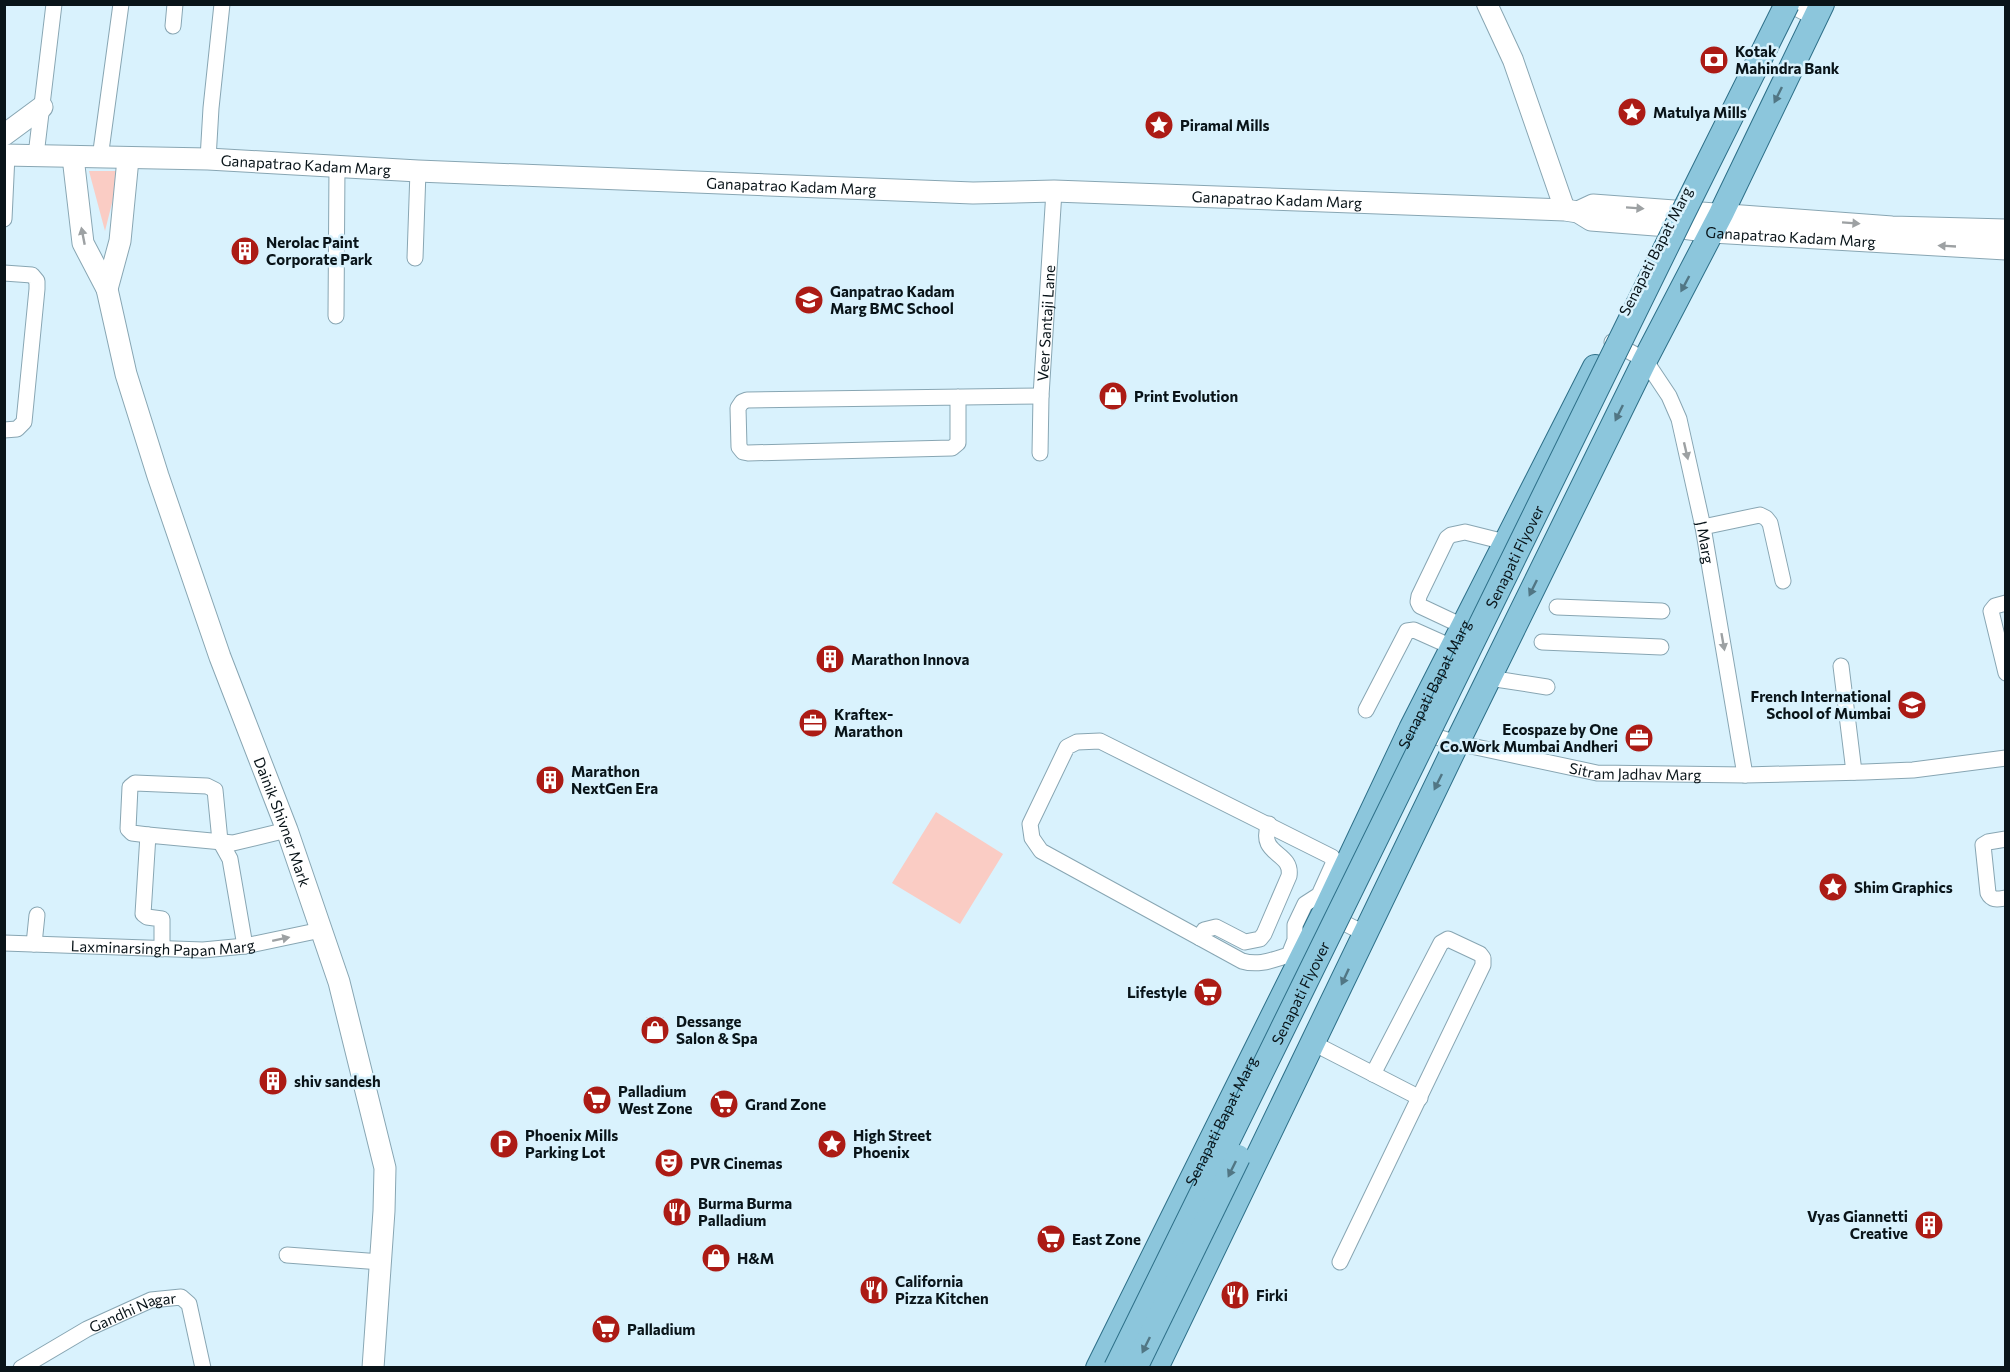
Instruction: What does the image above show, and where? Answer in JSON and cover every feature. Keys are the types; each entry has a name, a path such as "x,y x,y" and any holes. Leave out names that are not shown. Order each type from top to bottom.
{"main road":[{"name":"Senapati Bapat Marg","path":"1098,1368 1266,1030 1309,919 1411,729 1454,631 1505,542 1672,218 1778,4"},
{"name":"Senapati Flyover","path":"1116,1368 1787,4"},
{"path":"1156,1368 1457,743 1645,360 1716,223 1813,9"},
{"name":"Senapati Flyover","path":"1135,1368 1660,286 1813,9"},
{"path":"5,148 42,107"},
{"name":"Ganapatrao Kadam Marg","path":"5,148 36,156 208,159 418,171 973,193 1054,191 1572,211 1591,220 1672,218 1892,235 2006,249"},
{"path":"73,157 83,243 107,289"},
{"path":"107,289 120,241 128,159"},
{"name":"Ganapatrao Kadam Marg","path":"1892,235 2006,230"},
{"name":"Dainik Shivner Mark","path":"107,289 126,374 158,476 220,657 287,830 339,982 385,1167 373,1368"},
{"path":"1266,1030 1269,1045 1281,1053 1302,1056 1311,1048"}],"street":[{"path":"36,156 54,4"},
{"path":"100,158 121,4"},
{"path":"173,26 176,4"},
{"path":"208,159 222,4"},
{"path":"1487,4 1513,60 1572,211"},
{"path":"1787,4 1813,9"},
{"path":"4,219 5,148"},
{"path":"336,316 337,166"},
{"path":"415,258 418,171"},
{"name":"Veer Santaji Lane","path":"1040,453 1041,396 1054,191"},
{"path":"4,273 32,275 37,281 37,289 24,422 17,429 4,430"},
{"name":"J Marg","path":"1608,340 1645,360 1669,396 1678,419 1703,527 1745,775"},
{"path":"958,397 958,443 952,448 748,453 743,452 739,447 738,408 742,402 747,400 958,397 1041,396"},
{"path":"1703,527 1760,515 1766,518 1770,523 1783,581"},
{"path":"1454,631 1420,606 1418,602 1447,538 1457,532 1466,532 1505,542"},
{"path":"2004,663 1991,611 1995,606 2006,603"},
{"path":"1557,607 1662,611"},
{"path":"1366,710 1407,631 1454,631"},
{"path":"1542,642 1661,647"},
{"path":"1841,666 1859,772"},
{"path":"1489,678 1547,687"},
{"name":"Sitram Jadhav Marg","path":"1411,729 1457,743 1597,773 1745,775 1859,772 1913,770 2006,758"},
{"path":"1100,741 1329,854 1333,864 1309,919 1289,954 1252,964 1242,961 1041,851 1032,838 1030,824 1067,747 1077,742 1100,741"},
{"path":"245,946 230,859 220,841 215,790 207,786 135,783 131,785 128,829 132,833 220,841 233,843 287,830"},
{"path":"1200,938 1204,930 1210,927 1216,927 1245,942 1260,939 1264,934 1290,870 1267,843 1265,835 1269,824"},
{"path":"148,835 143,914 147,917 162,919 162,949"},
{"path":"2006,839 1983,845 1990,898 2006,898"},
{"path":"34,944 37,915"},
{"path":"1309,919 1366,934"},
{"name":"Laxminarsingh Papan Marg","path":"4,943 203,950 245,946 321,930"},
{"path":"1340,1262 1483,964 1480,954 1448,939 1441,943 1373,1074"},
{"path":"1311,1048 1373,1074 1420,1098"},
{"path":"287,1256 381,1262"},
{"name":"Gandhi Nagar","path":"21,1368 87,1329 151,1300 181,1297 189,1304 203,1368"}],"shaded area":[{"path":"89,171 120,171 105,231"},
{"path":"936,812 1003,854 960,924 892,883"}],"place":[{"name":"Kotak Mahindra Bank","path":"1714,60"},
{"name":"Matulya Mills","path":"1632,112"},
{"name":"Piramal Mills","path":"1159,125"},
{"name":"Nerolac Paint Corporate Park","path":"245,251"},
{"name":"Ganpatrao Kadam Marg BMC School","path":"809,300"},
{"name":"Print Evolution","path":"1113,396"},
{"name":"Marathon Innova","path":"830,659"},
{"name":"French International School of Mumbai","path":"1912,705"},
{"name":"Kraftex- Marathon","path":"813,723"},
{"name":"Ecospaze by One Co.Work Mumbai Andheri","path":"1639,738"},
{"name":"Marathon NextGen Era","path":"550,780"},
{"name":"Shim Graphics","path":"1833,887"},
{"name":"Lifestyle","path":"1208,992"},
{"name":"Dessange Salon & Spa","path":"655,1030"},
{"name":"shiv sandesh","path":"273,1081"},
{"name":"Palladium West Zone","path":"597,1100"},
{"name":"Grand Zone","path":"724,1104"},
{"name":"Phoenix Mills Parking Lot","path":"504,1144"},
{"name":"High Street Phoenix","path":"832,1144"},
{"name":"PVR Cinemas","path":"669,1163"},
{"name":"Burma Burma Palladium","path":"677,1212"},
{"name":"Vyas Giannetti Creative","path":"1929,1225"},
{"name":"East Zone","path":"1051,1239"},
{"name":"H&M","path":"716,1258"},
{"name":"California Pizza Kitchen","path":"874,1290"},
{"name":"Firki","path":"1235,1295"},
{"name":"Palladium","path":"606,1329"}]}
